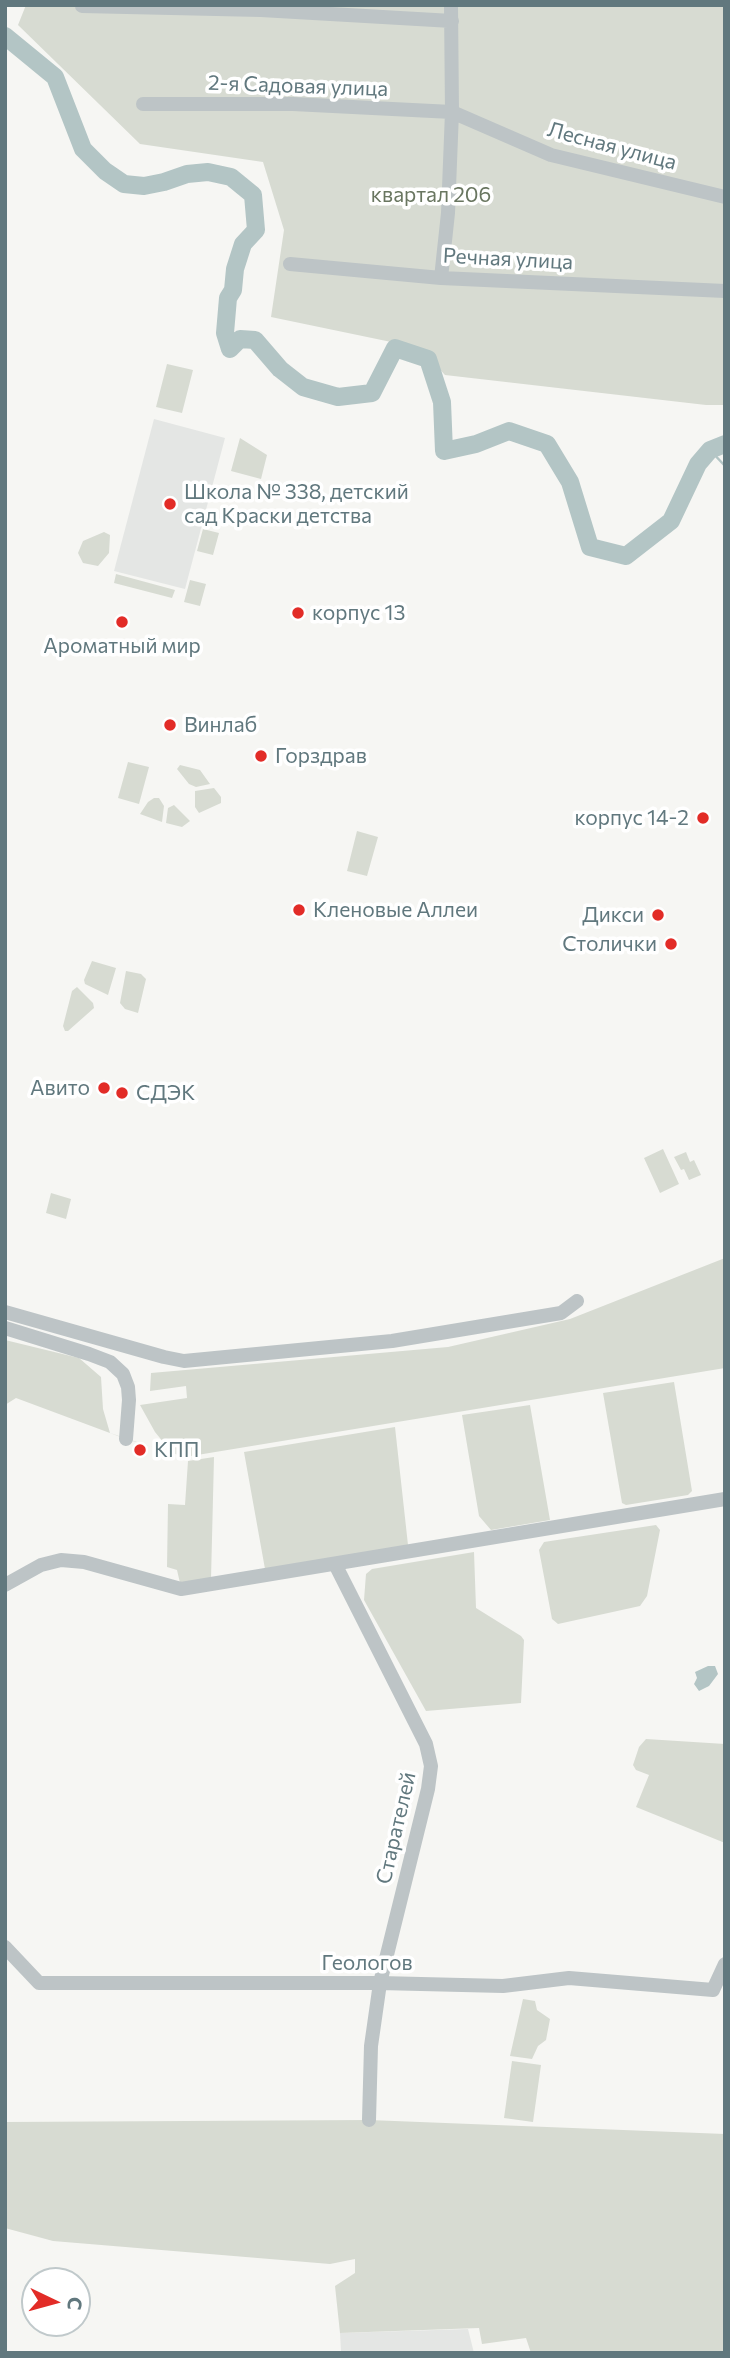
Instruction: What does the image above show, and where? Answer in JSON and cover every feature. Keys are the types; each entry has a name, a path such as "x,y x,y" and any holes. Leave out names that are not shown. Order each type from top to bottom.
{"street":[{"path":"442,278 449,213 452,5"},
{"path":"82,6 261,10 452,21"},
{"name":"2-я Садовая улица","path":"143,104 293,104 452,113"},
{"name":"Лесная улица","path":"452,113 551,155 725,197"},
{"name":"Речная улица","path":"290,264 442,278 725,291"},
{"path":"5,1312 184,1361 392,1341 561,1312 578,1301"},
{"path":"5,1328 110,1362 123,1374 128,1387 126,1439"},
{"path":"5,1584 41,1565 61,1560 84,1562 181,1589 725,1499"},
{"name":"Старателей","path":"335,1564 426,1744 431,1766 428,1789 380,1983 371,2046 369,2120"},
{"name":"Геологов","path":"5,1947 39,1983 380,1983 516,1986 569,1978 713,1990 725,1964"}],"shaded area":[{"name":"Школа № 338, детский сад Краски детства","path":"154,419 225,438 185,589 114,571"},
{"path":"715,1666 718,1674 709,1686 699,1691 694,1684 697,1678 695,1672"},
{"path":"468,2329 474,2353 341,2351 340,2333"}],"green space":[{"name":"квартал 206","path":"26,5 725,5 725,405 445,375 420,348 271,317 284,230 263,162 140,144 18,25"},
{"path":"167,364 193,370 182,413 156,407"},
{"path":"240,438 267,455 261,479 231,471"},
{"path":"203,529 219,533 213,555 197,551"},
{"path":"104,532 110,535 109,553 98,566 83,563 78,553 83,541"},
{"path":"116,574 175,590 172,598 114,583"},
{"path":"190,580 206,584 200,606 184,602"},
{"path":"128,762 149,767 139,804 118,798"},
{"path":"180,765 200,770 210,784 196,787 189,784 177,769"},
{"path":"214,788 221,797 221,803 199,813 195,807 195,791"},
{"path":"154,798 159,798 164,806 162,822 140,814"},
{"path":"174,805 190,821 182,827 166,823 168,808"},
{"path":"357,831 378,837 367,876 347,871"},
{"path":"92,961 116,968 108,995 85,984 84,980"},
{"path":"126,971 141,974 146,979 138,1013 125,1009 120,1003"},
{"path":"77,987 93,1003 94,1008 65,1031 63,1026 72,991"},
{"path":"663,1149 679,1184 660,1193 644,1158"},
{"path":"686,1152 690,1162 694,1160 701,1175 689,1180 674,1157"},
{"path":"51,1193 71,1199 66,1219 46,1213"},
{"path":"725,1258 725,1368 185,1457 172,1453 155,1432 140,1405 187,1398 186,1386 150,1391 151,1373 448,1347 570,1319"},
{"path":"5,1340 79,1358 101,1377 103,1409 110,1433 150,1446 126,1439 16,1398 5,1405"},
{"path":"674,1382 692,1491 688,1495 626,1505 622,1503 603,1393"},
{"path":"530,1405 550,1520 491,1530 479,1516 462,1415"},
{"path":"395,1427 408,1545 265,1569 244,1452"},
{"path":"214,1457 211,1579 180,1583 177,1570 167,1567 168,1504 185,1505 188,1461"},
{"path":"656,1525 660,1530 647,1596 640,1606 558,1624 552,1619 539,1550 544,1542"},
{"path":"474,1552 476,1608 524,1640 521,1703 426,1711 364,1600 366,1574 372,1569"},
{"path":"646,1739 725,1744 725,1843 636,1807 649,1775 636,1770 633,1765 639,1747"},
{"path":"523,1999 535,2001 537,2010 550,2019 546,2040 538,2046 532,2059 510,2056"},
{"path":"512,2061 541,2065 533,2122 504,2118"},
{"path":"369,2120 725,2134 725,2353 531,2353 526,2338 482,2344 479,2328 340,2333 335,2286 355,2273 355,2259 330,2264 53,2241 5,2228 5,2122"}],"waterway":[{"path":"5,36 55,77 83,149 105,171 124,184 144,186 187,174 208,172 231,177 253,195 256,230 243,244 235,269 233,290 228,298 225,333 230,349 240,339 255,340 280,369 303,387 338,397 372,393 395,348 428,359 442,402 444,451 476,444 509,431 547,444 570,482 590,547 626,556 671,521 698,464 710,450 725,444"},
{"path":"710,450 725,466"}],"place":[{"name":"Школа № 338, детский сад Краски детства","path":"170,504"},
{"name":"корпус 13","path":"298,613"},
{"name":"Ароматный мир","path":"122,622"},
{"name":"Винлаб","path":"170,725"},
{"name":"Горздрав","path":"261,756"},
{"name":"корпус 14-2","path":"703,818"},
{"name":"Кленовые Аллеи","path":"299,910"},
{"name":"Дикси","path":"658,915"},
{"name":"Столички","path":"671,944"},
{"name":"Авито","path":"104,1088"},
{"name":"СДЭК","path":"122,1093"},
{"name":"КПП","path":"140,1450"}]}
